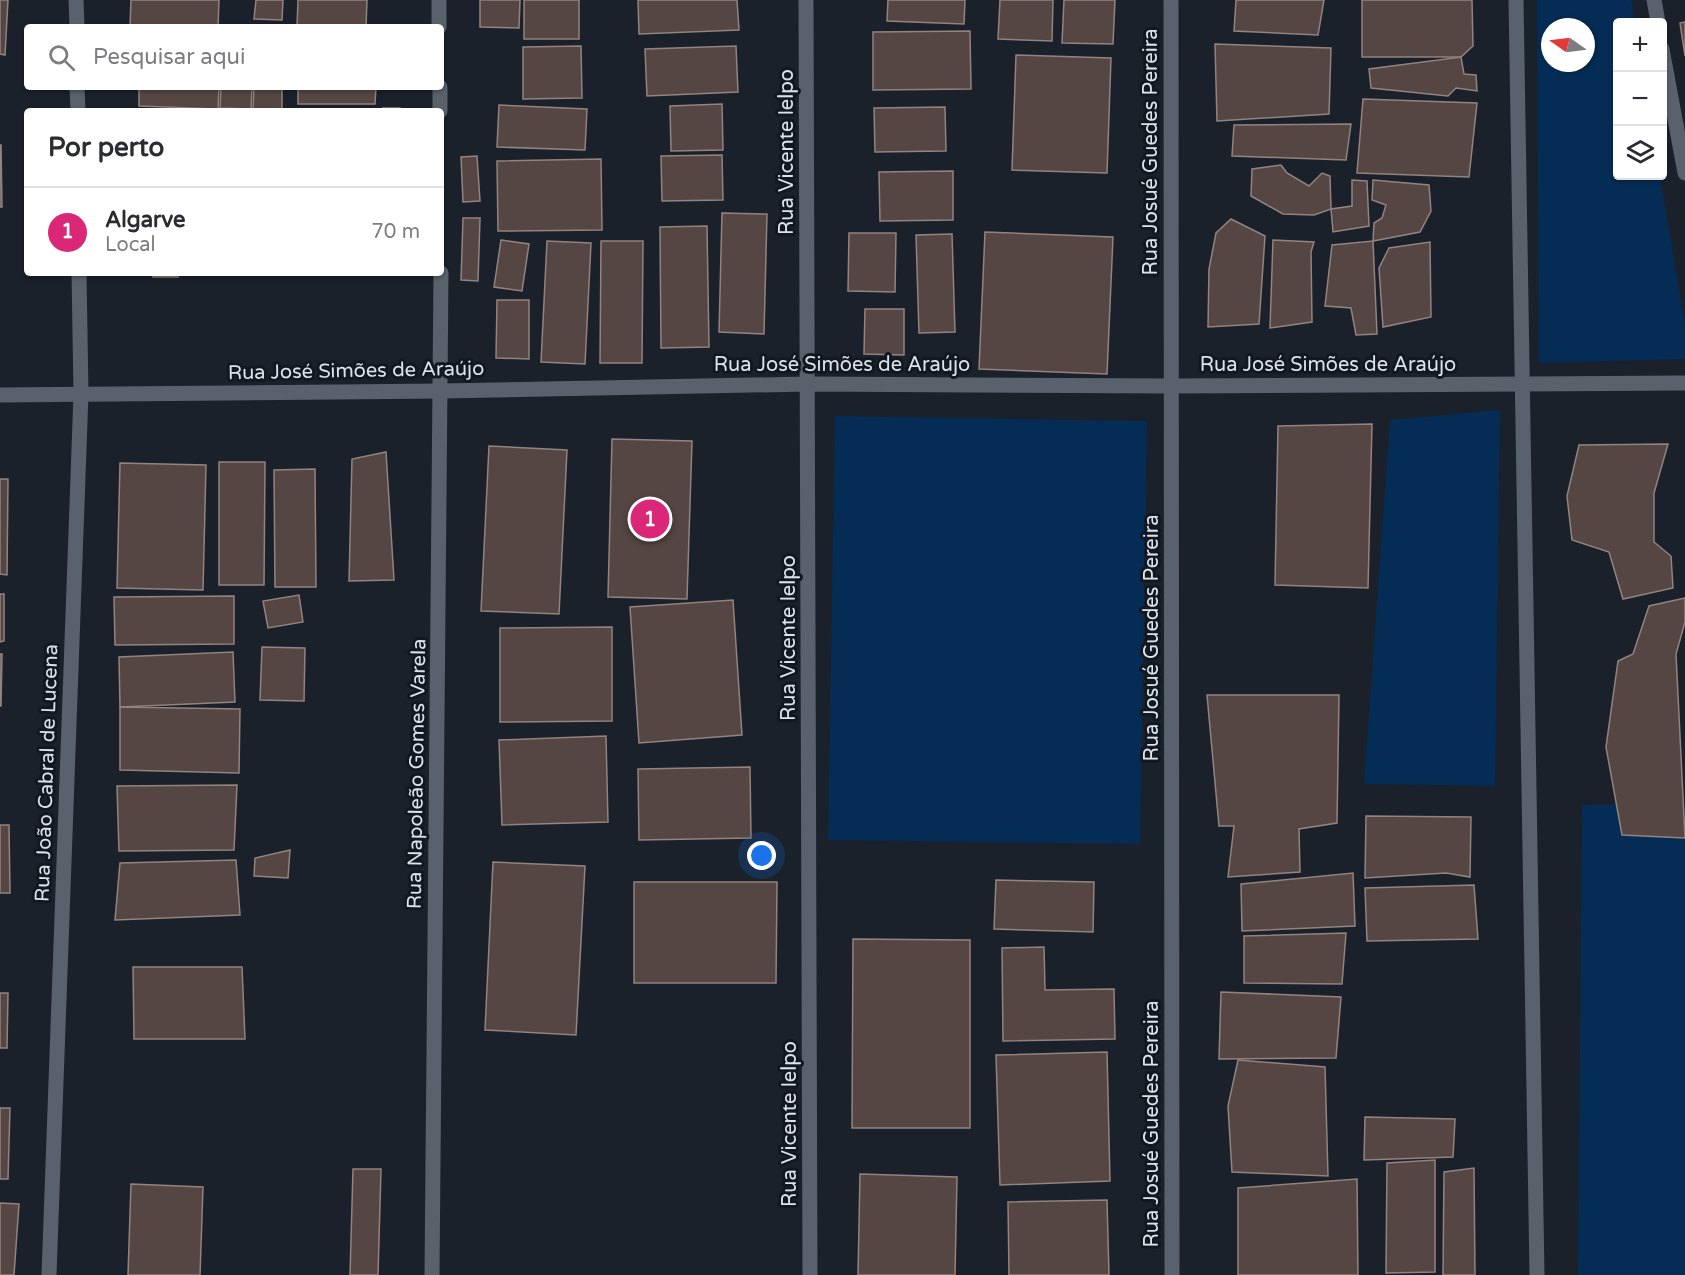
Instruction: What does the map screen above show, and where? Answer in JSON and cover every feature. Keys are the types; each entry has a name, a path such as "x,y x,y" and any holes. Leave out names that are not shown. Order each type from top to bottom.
{"street":[{"path":"76,0 77,24"},
{"path":"439,0 439,24"},
{"name":"Rua Vicente Ielpo","path":"806,0 810,1275"},
{"name":"Rua Josué Guedes Pereira","path":"1171,0 1172,1275"},
{"path":"1516,0 1537,1275"},
{"path":"1654,0 1657,18"},
{"path":"1666,72 1685,173"},
{"path":"77,90 78,108"},
{"path":"440,90 440,108"},
{"name":"Rua João Cabral de Lucena","path":"49,1275 81,394 79,276"},
{"name":"Rua Napoleão Gomes Varela","path":"432,1275 441,276"},
{"name":"Rua José Simões de Araújo","path":"0,395 441,391 808,384 1172,386 1685,383"}],"shaded area":[{"path":"1537,0 1631,0 1634,18 1613,18 1613,180 1661,180 1685,325 1685,359 1539,363"},
{"path":"1500,410 1495,786 1364,784 1390,420"},
{"path":"835,416 1147,421 1140,844 828,840"},
{"path":"1685,803 1685,1275 1578,1275 1582,805"}],"building":[{"path":"0,0 8,0 5,55 0,54"},
{"path":"131,0 219,0 218,24 130,24"},
{"path":"256,0 283,0 282,20 254,19"},
{"path":"298,0 367,0 366,24 297,24"},
{"path":"480,0 520,0 519,28 480,27"},
{"path":"524,0 579,0 579,39 524,39"},
{"path":"638,0 737,0 739,30 639,34"},
{"path":"888,0 965,0 964,24 887,21"},
{"path":"1000,0 1053,0 1052,41 998,39"},
{"path":"1064,0 1115,0 1113,44 1062,43"},
{"path":"1236,0 1324,0 1318,35 1234,31"},
{"path":"1362,0 1472,0 1473,46 1461,57 1362,57"},
{"path":"1685,22 1685,56 1680,23"},
{"path":"970,31 971,89 873,90 873,32"},
{"path":"1215,44 1331,48 1329,114 1217,121"},
{"path":"581,46 582,98 523,99 523,47"},
{"path":"736,46 738,92 647,96 645,49"},
{"path":"1016,55 1111,58 1107,173 1012,170"},
{"path":"1461,57 1464,74 1476,75 1477,91 1456,88 1448,96 1371,88 1369,69"},
{"path":"139,90 219,90 218,108 139,106"},
{"path":"221,90 252,90 251,108 220,108"},
{"path":"254,90 282,90 282,108 253,108"},
{"path":"298,90 376,90 375,104 298,104"},
{"path":"1363,99 1477,103 1469,177 1357,173"},
{"path":"722,104 723,150 671,151 670,106"},
{"path":"499,105 587,109 585,150 497,147"},
{"path":"945,107 946,151 875,152 874,108"},
{"path":"1351,124 1346,160 1232,156 1234,125"},
{"path":"1,145 2,207 0,207"},
{"path":"722,155 723,200 662,201 661,156"},
{"path":"477,156 480,201 463,202 461,157"},
{"path":"601,159 602,230 498,231 497,161"},
{"path":"1281,165 1287,173 1309,186 1322,173 1330,176 1331,209 1314,215 1283,214 1251,196 1252,169"},
{"path":"953,171 953,220 880,221 879,172"},
{"path":"1352,180 1367,181 1369,226 1333,232 1331,209 1352,206"},
{"path":"1373,180 1429,185 1431,211 1420,232 1373,241 1374,223 1382,218 1386,205 1372,200"},
{"path":"722,213 767,214 764,334 719,332"},
{"path":"463,218 480,218 478,281 461,280"},
{"path":"1231,219 1265,236 1259,324 1208,327 1209,269 1216,233"},
{"path":"707,226 709,347 661,348 660,227"},
{"path":"985,232 1113,237 1107,374 979,369"},
{"path":"849,233 896,233 895,292 848,291"},
{"path":"952,234 955,332 919,333 916,235"},
{"path":"501,240 529,244 522,291 494,287"},
{"path":"1273,240 1314,242 1311,252 1312,322 1270,328"},
{"path":"547,241 591,243 585,364 541,362"},
{"path":"601,241 643,241 642,363 600,363"},
{"path":"1373,241 1377,334 1356,335 1351,308 1325,306 1332,245"},
{"path":"1430,242 1431,317 1383,327 1379,268 1389,248"},
{"path":"153,276 178,276 178,277"},
{"path":"497,300 529,300 529,359 496,358"},
{"path":"865,309 904,309 904,355 864,354"},
{"path":"1372,424 1368,588 1275,585 1278,426"},
{"path":"612,439 692,441 687,599 608,597"},
{"path":"1668,444 1654,493 1654,542 1671,556 1673,588 1623,599 1609,552 1572,540 1567,496 1579,445"},
{"path":"489,446 567,450 559,614 481,611"},
{"path":"386,452 394,580 349,581 352,459"},
{"path":"219,462 265,462 264,585 219,585"},
{"path":"120,463 206,465 203,590 117,588"},
{"path":"315,469 316,587 275,587 274,470"},
{"path":"0,479 8,479 7,575 0,574"},
{"path":"0,594 4,594 4,641 0,642"},
{"path":"299,595 303,622 268,628 263,601"},
{"path":"234,596 234,644 115,645 114,597"},
{"path":"1685,598 1685,622 1676,654 1685,838 1622,835 1606,747 1618,661 1633,654 1649,606"},
{"path":"733,600 742,735 639,743 630,607"},
{"path":"612,627 612,721 500,722 500,628"},
{"path":"262,647 305,648 304,701 260,700"},
{"path":"233,652 235,702 120,707 119,657"},
{"path":"0,654 2,654 1,706 0,706"},
{"path":"1207,695 1339,695 1337,823 1299,829 1300,872 1228,877 1234,826 1219,826"},
{"path":"120,707 240,709 239,773 120,770"},
{"path":"606,736 608,822 502,825 499,740"},
{"path":"750,767 751,838 639,840 638,769"},
{"path":"237,785 234,850 119,851 117,786"},
{"path":"1366,816 1471,817 1470,877 1446,873 1365,878"},
{"path":"0,825 9,825 10,893 0,893"},
{"path":"290,850 288,878 254,876 255,858"},
{"path":"236,860 240,915 115,920 120,863"},
{"path":"493,862 585,866 576,1035 485,1030"},
{"path":"1353,873 1355,926 1242,931 1241,884"},
{"path":"996,880 1094,882 1093,932 994,929"},
{"path":"634,882 777,882 776,983 634,983"},
{"path":"1474,885 1478,939 1367,941 1365,888"},
{"path":"1346,933 1342,984 1244,983 1244,936"},
{"path":"853,939 970,940 970,1128 852,1128"},
{"path":"1044,947 1045,990 1114,989 1115,1039 1003,1041 1002,948"},
{"path":"133,967 242,967 245,1039 134,1039"},
{"path":"1221,992 1341,997 1336,1058 1219,1059"},
{"path":"0,993 8,993 7,1048 0,1048"},
{"path":"1107,1052 1110,1181 1000,1185 996,1055"},
{"path":"1238,1060 1325,1067 1328,1176 1232,1172 1228,1106"},
{"path":"0,1108 10,1108 8,1179 0,1179"},
{"path":"1365,1117 1455,1119 1453,1157 1364,1160"},
{"path":"1435,1160 1435,1272 1386,1273 1387,1163"},
{"path":"1474,1168 1475,1275 1443,1275 1444,1172"},
{"path":"353,1169 381,1169 378,1275 350,1275"},
{"path":"860,1174 957,1177 955,1275 858,1275"},
{"path":"1357,1179 1358,1275 1238,1275 1238,1188"},
{"path":"131,1184 203,1187 200,1275 128,1275"},
{"path":"1107,1200 1109,1275 1009,1275 1008,1202"},
{"path":"0,1203 19,1204 14,1275 0,1275"}],"place":[{"name":"Algarve","path":"650,519"}]}
